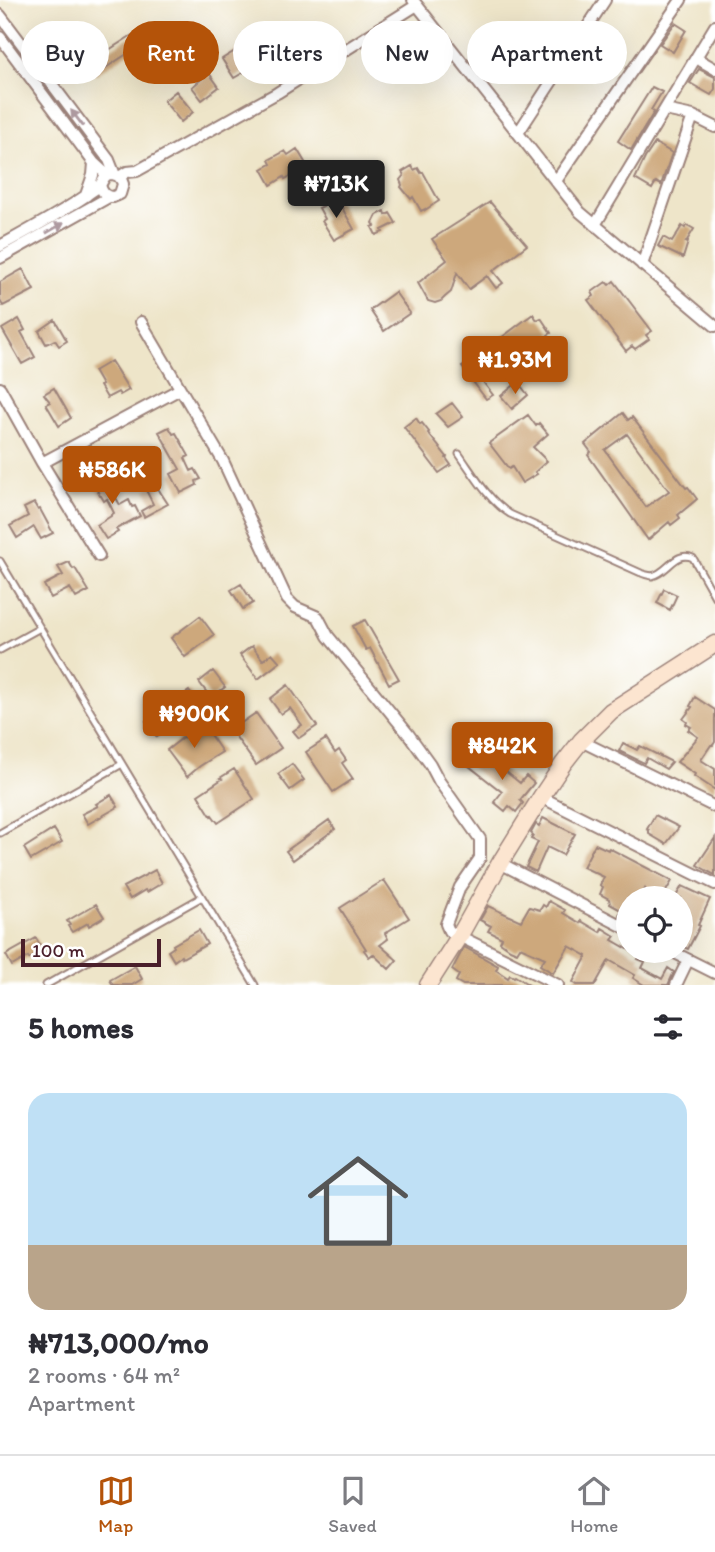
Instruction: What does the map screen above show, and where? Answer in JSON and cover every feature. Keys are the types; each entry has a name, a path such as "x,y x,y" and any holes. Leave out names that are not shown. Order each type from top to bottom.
{"street":[{"path":"518,133 605,0"},
{"path":"556,181 681,0"},
{"path":"0,246 113,180 132,180 137,170 277,93 415,2 580,212 715,326"},
{"path":"0,15 109,160 117,196 109,197 0,258"},
{"path":"595,225 715,26"},
{"path":"0,37 94,163 113,180"},
{"path":"696,58 715,69"},
{"path":"665,110 693,116 715,127"},
{"path":"642,265 693,116"},
{"path":"86,196 94,163"},
{"path":"109,197 101,190 113,180"},
{"path":"141,322 223,461 287,599 295,607 318,617 328,636 416,745 480,839 480,858 460,887 446,924 449,931 558,985"},
{"path":"0,388 99,556"},
{"path":"42,463 180,388"},
{"path":"428,985 541,797 581,741 611,711 715,644"},
{"path":"581,741 715,807"},
{"path":"541,797 715,884"},
{"path":"500,863 616,923"},
{"path":"693,962 715,973"},
{"path":"676,985 687,963"}],"lane":[{"path":"459,454 500,508 510,514 652,576 679,558 693,558 715,597"},
{"path":"0,561 255,985"},
{"path":"0,650 40,628"},
{"path":"0,833 122,764"},
{"path":"46,985 202,897"}],"building":[{"path":"675,23 686,30 673,52 660,44"},
{"path":"123,41 123,57 109,66 109,50"},
{"path":"233,52 233,76 222,59"},
{"path":"699,69 715,77 715,89 711,95 690,83"},
{"path":"196,84 217,84 219,87 202,100 192,87"},
{"path":"652,87 662,92 651,110 654,112 631,150 618,141"},
{"path":"176,91 193,112 181,122 164,101"},
{"path":"655,143 672,153 661,185 656,182 652,189 635,179"},
{"path":"297,149 306,164 293,172 294,174 271,185 262,169 271,164 269,160 285,151 288,155"},
{"path":"412,166 414,170 418,168 423,172 439,201 421,211 413,197 411,199 401,187 400,180 404,175 402,172"},
{"path":"337,199 354,229 334,240 322,221 325,219 319,208"},
{"path":"490,202 527,245 493,271 503,283 496,288 487,276 469,289 457,273 451,292 441,301 428,301 418,283 447,260 432,239"},
{"path":"385,211 386,215 390,213 396,223 376,235 373,223 377,215"},
{"path":"687,225 694,229 686,242 683,258 658,246 663,237 672,242 682,226 685,228"},
{"path":"23,269 34,290 3,306 0,301 0,282"},
{"path":"614,281 652,331 646,335 649,339 635,349 632,346 626,351 588,300 594,296 592,292 606,282 609,285"},
{"path":"395,292 410,313 384,331 370,310"},
{"path":"533,314 537,320 541,318 551,333 548,335 552,340 500,378 496,372 483,382 493,395 486,399 462,367 468,363 472,368 485,358 481,353"},
{"path":"19,319 25,330 21,332 35,357 22,364 2,329"},
{"path":"55,320 67,341 59,346 55,340 46,344 39,331"},
{"path":"111,361 129,390 107,398 94,371"},
{"path":"518,382 528,395 512,409 501,396"},
{"path":"54,388 71,418 59,426 46,404 50,402 44,394"},
{"path":"452,403 463,417 448,427 436,414"},
{"path":"623,413 628,420 632,417 697,499 678,515 680,518 671,525 669,522 648,540 588,455 591,452 585,444","holes":["627,434 669,491 646,507 605,450"]},
{"path":"528,415 536,426 539,423 548,434 533,447 547,461 535,472 537,474 522,483 512,467 509,469 489,443"},
{"path":"416,418 451,465 439,473 404,427"},
{"path":"169,427 173,434 176,433 189,456 185,458 191,471 195,469 201,479 196,481 197,485 181,493 171,474 180,469 159,432"},
{"path":"98,466 120,505 129,500 140,516 116,529 118,532 106,539 97,525 114,513 107,499 104,501 100,496 88,472"},
{"path":"155,484 168,504 144,517 141,511 153,504 146,490"},
{"path":"34,503 53,533 41,539 34,527 17,538 10,526 28,516 24,508"},
{"path":"69,562 89,591 76,598 70,588 51,598 44,585 63,575 58,567"},
{"path":"241,584 253,603 243,609 231,590"},
{"path":"664,589 677,595 670,610 657,603"},
{"path":"200,616 214,635 185,657 171,638"},
{"path":"365,620 399,679 389,684 370,648 366,650 353,626"},
{"path":"252,646 263,660 272,653 280,662 258,679 240,655"},
{"path":"213,671 225,687 211,698 199,682"},
{"path":"288,685 317,726 299,738 293,731 302,725 290,708 281,714 270,699"},
{"path":"189,691 200,707 157,737 146,721"},
{"path":"695,697 715,710 715,742 701,760 715,769 715,790 677,762 698,737 688,730 691,727 683,719 692,707 690,706"},
{"path":"256,713 281,748 256,765 231,730"},
{"path":"202,723 222,752 187,777 167,750"},
{"path":"326,739 335,753 339,750 346,760 342,763 353,779 333,792 306,752"},
{"path":"623,743 637,750 640,746 672,762 666,769 647,758 644,763 619,751"},
{"path":"480,752 520,783 526,776 534,783 520,800 523,803 516,812 509,806 505,811 494,802 502,792 469,766"},
{"path":"292,764 304,780 290,790 278,774"},
{"path":"234,769 254,799 218,823 198,795"},
{"path":"111,795 118,807 88,824 82,814"},
{"path":"655,815 679,827 666,844 649,834 647,829"},
{"path":"543,818 575,834 563,855 547,847 536,872 526,867 538,842 531,839 531,833"},
{"path":"329,820 335,829 293,860 286,851"},
{"path":"54,829 62,842 31,860 24,848"},
{"path":"715,838 715,875 697,865"},
{"path":"595,844 608,850 609,848 672,881 669,886 616,886 616,907 600,894 604,877 583,867"},
{"path":"155,870 162,883 130,899 123,887"},
{"path":"384,880 409,918 385,933 388,939 380,945 397,960 389,969 373,954 369,957 340,908"},
{"path":"693,891 710,899 698,925 700,926 693,939"},
{"path":"549,901 580,923 581,921 600,932 602,928 615,936 612,940 616,942 616,963 644,963 642,968 662,979 668,968 674,972 668,985 644,985 633,978 635,975 609,960 595,985 577,985 573,982 587,956 569,946 553,973 540,965 545,958 520,947 517,952 510,949 500,942 502,938 488,931 491,926 480,920 488,906 521,921 529,907 540,910 543,905 546,907"},
{"path":"96,904 104,917 72,932 67,921"},
{"path":"199,930 207,944 174,961 168,951 173,945"},
{"path":"36,938 44,952 12,966 6,955"},
{"path":"464,947 498,966 496,970 508,978 510,975 515,976 529,985 463,985 456,981 459,975 452,970"},
{"path":"135,966 142,979 132,985 113,985 110,980"}]}
